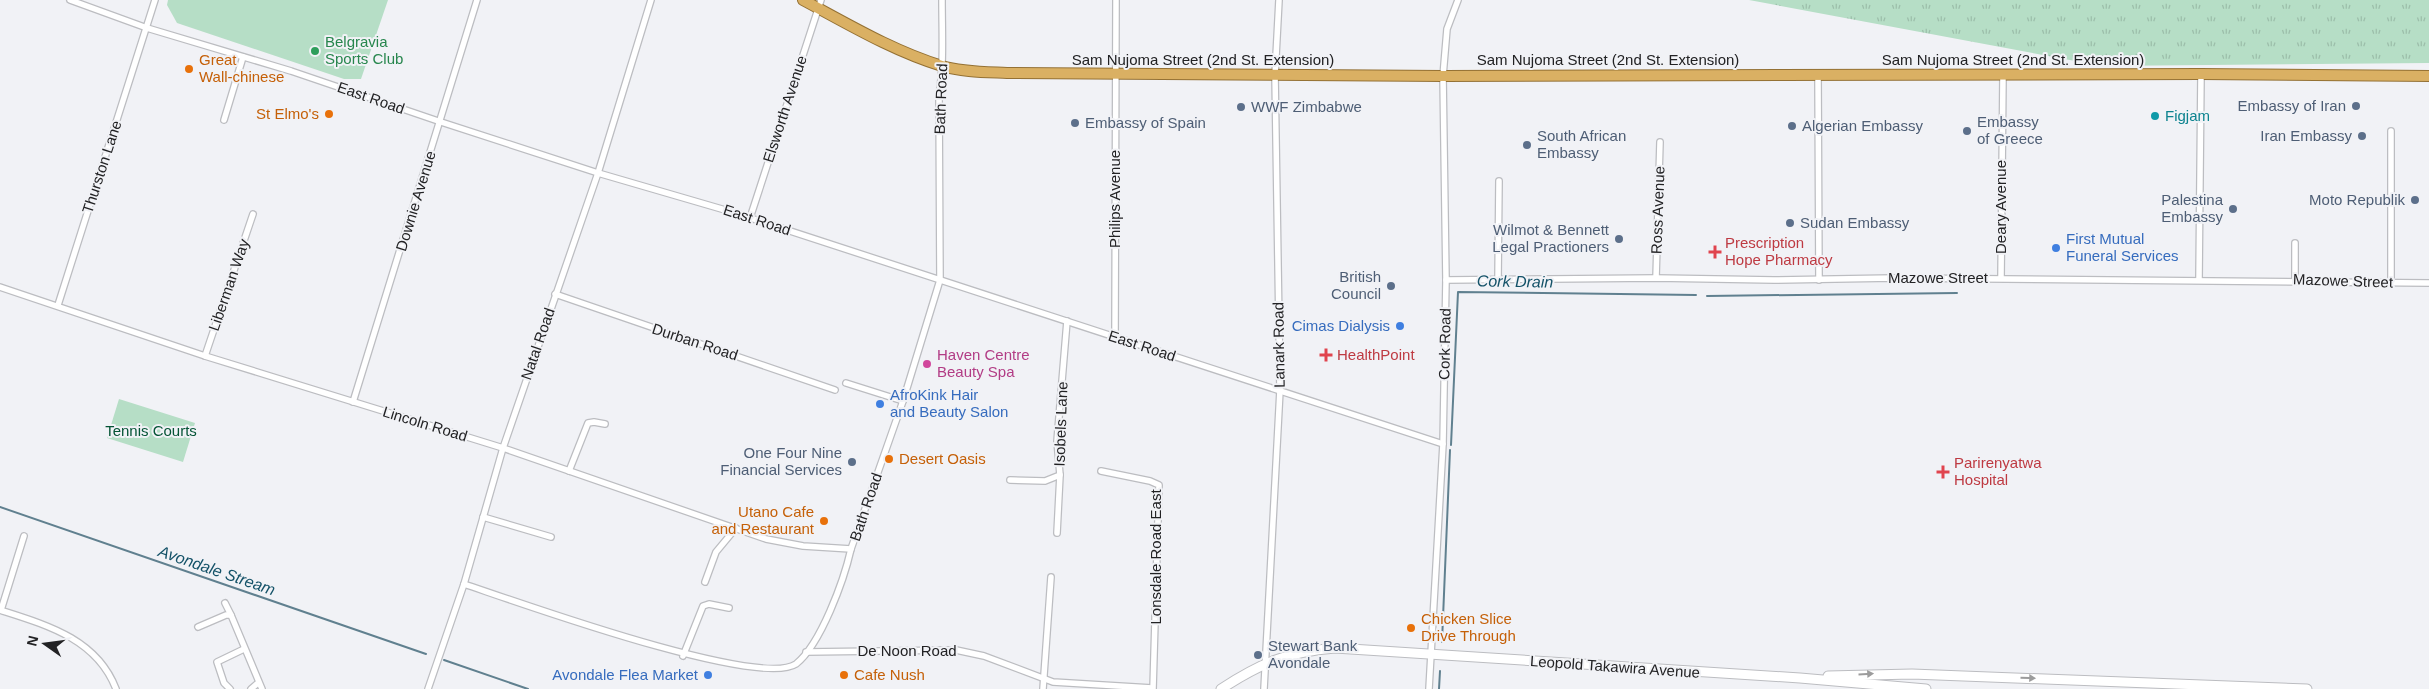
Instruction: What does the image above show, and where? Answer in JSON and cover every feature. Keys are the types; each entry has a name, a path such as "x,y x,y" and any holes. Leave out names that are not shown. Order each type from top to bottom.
{"highway":[{"name":"Sam Nujoma Street (2nd St. Extension)","path":"803,0 820,4 874,37 944,66 1007,74 1444,76 2201,74 2429,76"}],"main road":[{"name":"Leopold Takawira Avenue","path":"1221,689 1264,665 1302,651 1335,648 1800,678 1926,689"},
{"name":"Leopold Takawira Avenue","path":"1800,678 1912,674 2307,689"}],"street":[{"name":"East Road","path":"70,0 147,28 291,71 441,122 750,218 1443,444"},
{"name":"Thurston Lane","path":"58,305 155,0"},
{"name":"Downie Avenue","path":"353,402 441,122 477,0"},
{"name":"Natal Road","path":"428,689 464,584 503,448 598,172 651,0"},
{"name":"Bath Road","path":"464,584 683,656 735,667 767,670 795,665 806,652 821,629 846,571 851,549 903,401 940,280 939,96 944,66 941,43 942,0"},
{"name":"Philips Avenue","path":"1115,338 1116,0"},
{"name":"Lanark Road","path":"1264,689 1280,390 1275,75 1279,0"},
{"name":"Cork Road","path":"1429,689 1443,444 1446,280 1444,76 1447,29 1458,0"},
{"name":"Elsworth Avenue","path":"750,218 820,4"},
{"path":"224,120 243,57"},
{"path":"2199,279 2201,74"},
{"path":"1818,75 1820,280"},
{"name":"Deary Avenue","path":"2001,278 2003,75"},
{"path":"2391,130 2391,283"},
{"name":"Ross Avenue","path":"1656,278 1660,142"},
{"path":"1498,182 1498,280"},
{"name":"Liberman Way","path":"205,356 253,214"},
{"path":"2295,244 2295,280"},
{"name":"Mazowe Street","path":"1446,280 2001,278 2429,282"},
{"name":"Lincoln Road","path":"0,287 205,356 503,448 766,538 803,546 851,549"},
{"name":"Durban Road","path":"555,294 835,390"},
{"name":"Isobels Lane","path":"1010,480 1045,481 1060,475 1057,441 1067,321"},
{"path":"846,383 903,401"},
{"path":"569,471 588,423 605,424"},
{"name":"Lonsdale Road East","path":"1101,471 1150,481 1159,485 1156,628 1152,688"},
{"path":"1056,532 1060,475"},
{"path":"483,517 551,536"},
{"path":"705,582 716,552 736,528"},
{"path":"24,536 0,610 69,635 98,658 112,677 116,689"},
{"path":"1043,689 1051,577"},
{"path":"225,603 262,689"},
{"path":"683,656 703,606 708,604 729,608"},
{"path":"198,628 231,615"},
{"path":"230,689 224,683 217,662 244,649"},
{"name":"De Noon Road","path":"806,652 966,651 1053,682 1152,688"},
{"path":"251,689 258,683"}],"green space":[{"name":"Belgravia Sports Club","path":"168,0 388,0 361,79 344,79 177,23 167,5"},
{"path":"1749,0 2429,0 2429,63 2102,66"},
{"name":"Tennis Courts","path":"119,399 195,423 183,462 107,438"}],"waterway":[{"name":"Cork Drain","path":"1451,445 1458,292 1696,295"},
{"name":"Cork Drain","path":"1707,296 1957,293"},
{"name":"Cork Drain","path":"1442,642 1450,450"},
{"name":"Avondale Stream","path":"0,507 426,654"},
{"name":"Avondale Stream","path":"444,660 528,689"},
{"name":"Cork Drain","path":"1439,689 1440,671"}],"place":[{"name":"Belgravia Sports Club","path":"315,51"},
{"name":"Great Wall-chinese","path":"189,69"},
{"name":"Embassy of Iran","path":"2356,106"},
{"name":"WWF Zimbabwe","path":"1241,107"},
{"name":"St Elmo's","path":"329,114"},
{"name":"Figjam","path":"2155,116"},
{"name":"Embassy of Spain","path":"1075,123"},
{"name":"Algerian Embassy","path":"1792,126"},
{"name":"Embassy of Greece","path":"1967,131"},
{"name":"Iran Embassy","path":"2362,136"},
{"name":"South African Embassy","path":"1527,145"},
{"name":"Moto Republik","path":"2415,200"},
{"name":"Palestina Embassy","path":"2233,209"},
{"name":"Sudan Embassy","path":"1790,223"},
{"name":"Wilmot & Bennett Legal Practioners","path":"1619,239"},
{"name":"First Mutual Funeral Services","path":"2056,248"},
{"name":"Prescription Hope Pharmacy","path":"1715,252"},
{"name":"British Council","path":"1391,286"},
{"name":"Cimas Dialysis","path":"1400,326"},
{"name":"HealthPoint","path":"1326,355"},
{"name":"Haven Centre Beauty Spa","path":"927,364"},
{"name":"AfroKink Hair and Beauty Salon","path":"880,404"},
{"name":"Desert Oasis","path":"889,459"},
{"name":"One Four Nine Financial Services","path":"852,462"},
{"name":"Parirenyatwa Hospital","path":"1943,472"},
{"name":"Utano Cafe and Restaurant","path":"824,521"},
{"name":"Chicken Slice Drive Through","path":"1411,628"},
{"name":"Stewart Bank Avondale","path":"1258,655"},
{"name":"Avondale Flea Market","path":"708,675"},
{"name":"Cafe Nush","path":"844,675"}]}
